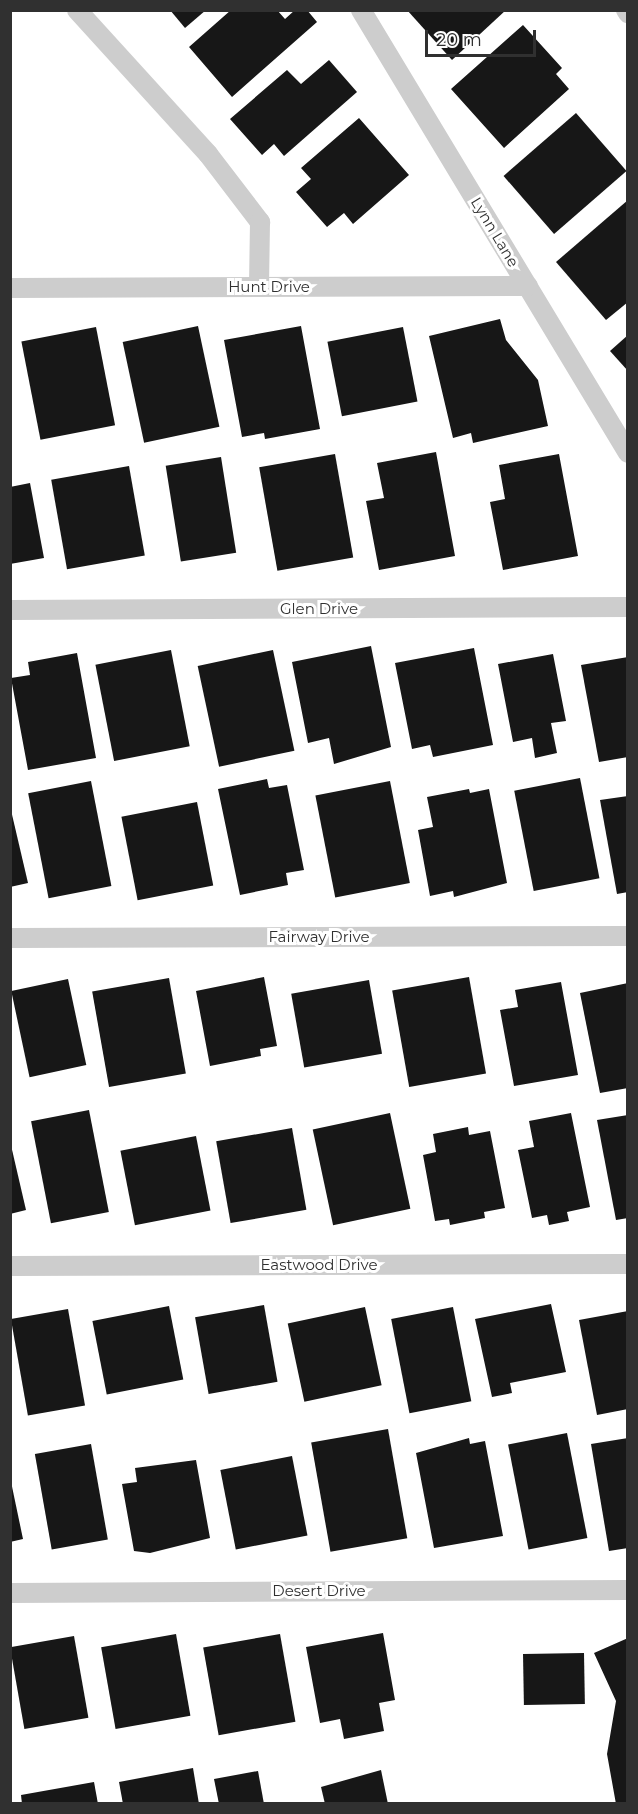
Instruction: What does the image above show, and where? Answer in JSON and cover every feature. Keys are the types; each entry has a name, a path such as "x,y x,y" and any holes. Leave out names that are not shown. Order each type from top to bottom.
{"lane":[{"path":"77,10 208,154 260,222 259,287"},
{"name":"Lynn Lane","path":"361,10 627,453"},
{"name":"Hunt Drive","path":"10,288 528,286"},
{"name":"Glen Drive","path":"10,610 627,607"},
{"name":"Fairway Drive","path":"10,938 627,936"},
{"name":"Eastwood Drive","path":"10,1266 627,1264"},
{"name":"Desert Drive","path":"10,1593 627,1590"}],"building":[{"path":"170,10 206,10 185,28"},
{"path":"231,10 277,10 285,19 295,10 307,10 317,22 232,97 189,47"},
{"path":"407,10 506,10 452,60"},
{"path":"523,25 562,68 556,74 569,89 504,148 451,89"},
{"path":"329,60 357,92 284,156 274,144 262,155 230,119 287,70 301,84"},
{"path":"576,113 627,171 554,234 504,176"},
{"path":"359,118 409,175 353,224 344,213 327,227 296,192 311,179 301,168"},
{"path":"628,200 628,302 606,320 556,262"},
{"path":"500,319 506,340 538,380 548,426 473,443 471,433 453,438 429,336"},
{"path":"198,326 219,427 144,443 123,342"},
{"path":"301,326 320,429 265,439 264,433 242,437 224,340"},
{"path":"96,327 115,425 40,440 21,342"},
{"path":"403,327 418,402 342,416 327,342"},
{"path":"628,335 628,371 610,351"},
{"path":"436,452 455,556 379,570 366,501 384,498 377,463"},
{"path":"335,454 353,557 277,571 259,467"},
{"path":"559,454 578,556 503,570 490,502 505,499 499,465"},
{"path":"221,457 236,553 181,562 166,466"},
{"path":"129,466 145,556 67,569 51,480"},
{"path":"30,483 44,558 10,564 10,487"},
{"path":"371,646 391,747 334,764 329,738 308,743 292,662"},
{"path":"474,648 493,745 433,757 430,745 412,749 395,663"},
{"path":"171,650 190,746 114,761 95,665"},
{"path":"273,650 294,751 219,767 198,666"},
{"path":"77,653 96,758 28,770 11,678 30,675 28,662"},
{"path":"553,654 566,721 551,723 557,753 535,758 532,738 513,742 498,664"},
{"path":"628,657 628,757 599,762 581,665"},
{"path":"580,778 599,878 534,891 514,791"},
{"path":"267,779 269,788 287,785 304,870 286,873 288,885 240,895 218,789"},
{"path":"91,781 111,886 49,898 28,793"},
{"path":"390,781 410,883 335,898 315,796"},
{"path":"469,789 470,793 489,789 507,883 454,897 453,891 430,896 418,830 433,827 427,797"},
{"path":"628,796 628,892 617,894 600,800"},
{"path":"197,802 213,885 138,900 121,817"},
{"path":"10,806 28,883 10,887"},
{"path":"264,977 277,1046 260,1049 261,1056 210,1066 196,991"},
{"path":"469,977 486,1074 409,1087 392,991"},
{"path":"169,978 186,1074 109,1087 92,992"},
{"path":"68,979 86,1065 30,1077 11,991"},
{"path":"369,980 382,1054 304,1068 291,994"},
{"path":"561,982 578,1075 514,1086 500,1010 518,1007 515,990"},
{"path":"628,983 628,1088 600,1093 580,993"},
{"path":"89,1110 109,1212 51,1223 31,1121"},
{"path":"390,1113 410,1209 333,1225 313,1129"},
{"path":"571,1113 590,1207 567,1212 569,1221 549,1225 547,1215 532,1218 518,1150 534,1147 529,1121"},
{"path":"628,1115 628,1218 616,1220 597,1120"},
{"path":"468,1127 469,1135 490,1131 505,1208 484,1212 485,1218 450,1225 449,1219 435,1221 423,1155 436,1152 433,1134"},
{"path":"292,1128 306,1210 231,1223 216,1141"},
{"path":"196,1136 211,1211 135,1225 120,1151"},
{"path":"10,1141 26,1210 10,1214"},
{"path":"551,1304 566,1372 510,1383 512,1393 492,1397 475,1319"},
{"path":"264,1305 278,1382 209,1394 195,1317"},
{"path":"169,1306 183,1380 107,1395 92,1321"},
{"path":"365,1307 382,1385 304,1402 288,1323"},
{"path":"453,1307 471,1401 409,1413 391,1319"},
{"path":"68,1309 85,1406 28,1416 11,1319"},
{"path":"628,1311 628,1409 597,1415 579,1320"},
{"path":"388,1429 407,1538 330,1552 311,1443"},
{"path":"567,1433 587,1538 529,1549 508,1444"},
{"path":"469,1438 470,1444 485,1441 503,1536 434,1548 416,1453"},
{"path":"628,1438 628,1548 609,1551 591,1444"},
{"path":"91,1444 108,1540 52,1549 35,1454"},
{"path":"292,1456 307,1536 236,1549 220,1470"},
{"path":"196,1460 210,1538 150,1553 134,1551 122,1484 137,1482 135,1468"},
{"path":"10,1477 23,1539 10,1542"},
{"path":"383,1633 395,1700 379,1703 384,1731 344,1739 340,1719 320,1723 306,1647"},
{"path":"176,1634 190,1716 116,1729 101,1647"},
{"path":"280,1634 295,1722 219,1735 203,1648"},
{"path":"74,1636 88,1718 24,1729 10,1647"},
{"path":"628,1638 628,1804 616,1804 607,1754 616,1701 594,1653"},
{"path":"584,1653 585,1704 524,1705 523,1654"},
{"path":"193,1768 199,1804 123,1804 119,1782"},
{"path":"381,1770 388,1804 325,1804 321,1787"},
{"path":"258,1771 264,1804 219,1804 214,1779"},
{"path":"94,1782 98,1804 22,1804 21,1795"}]}
